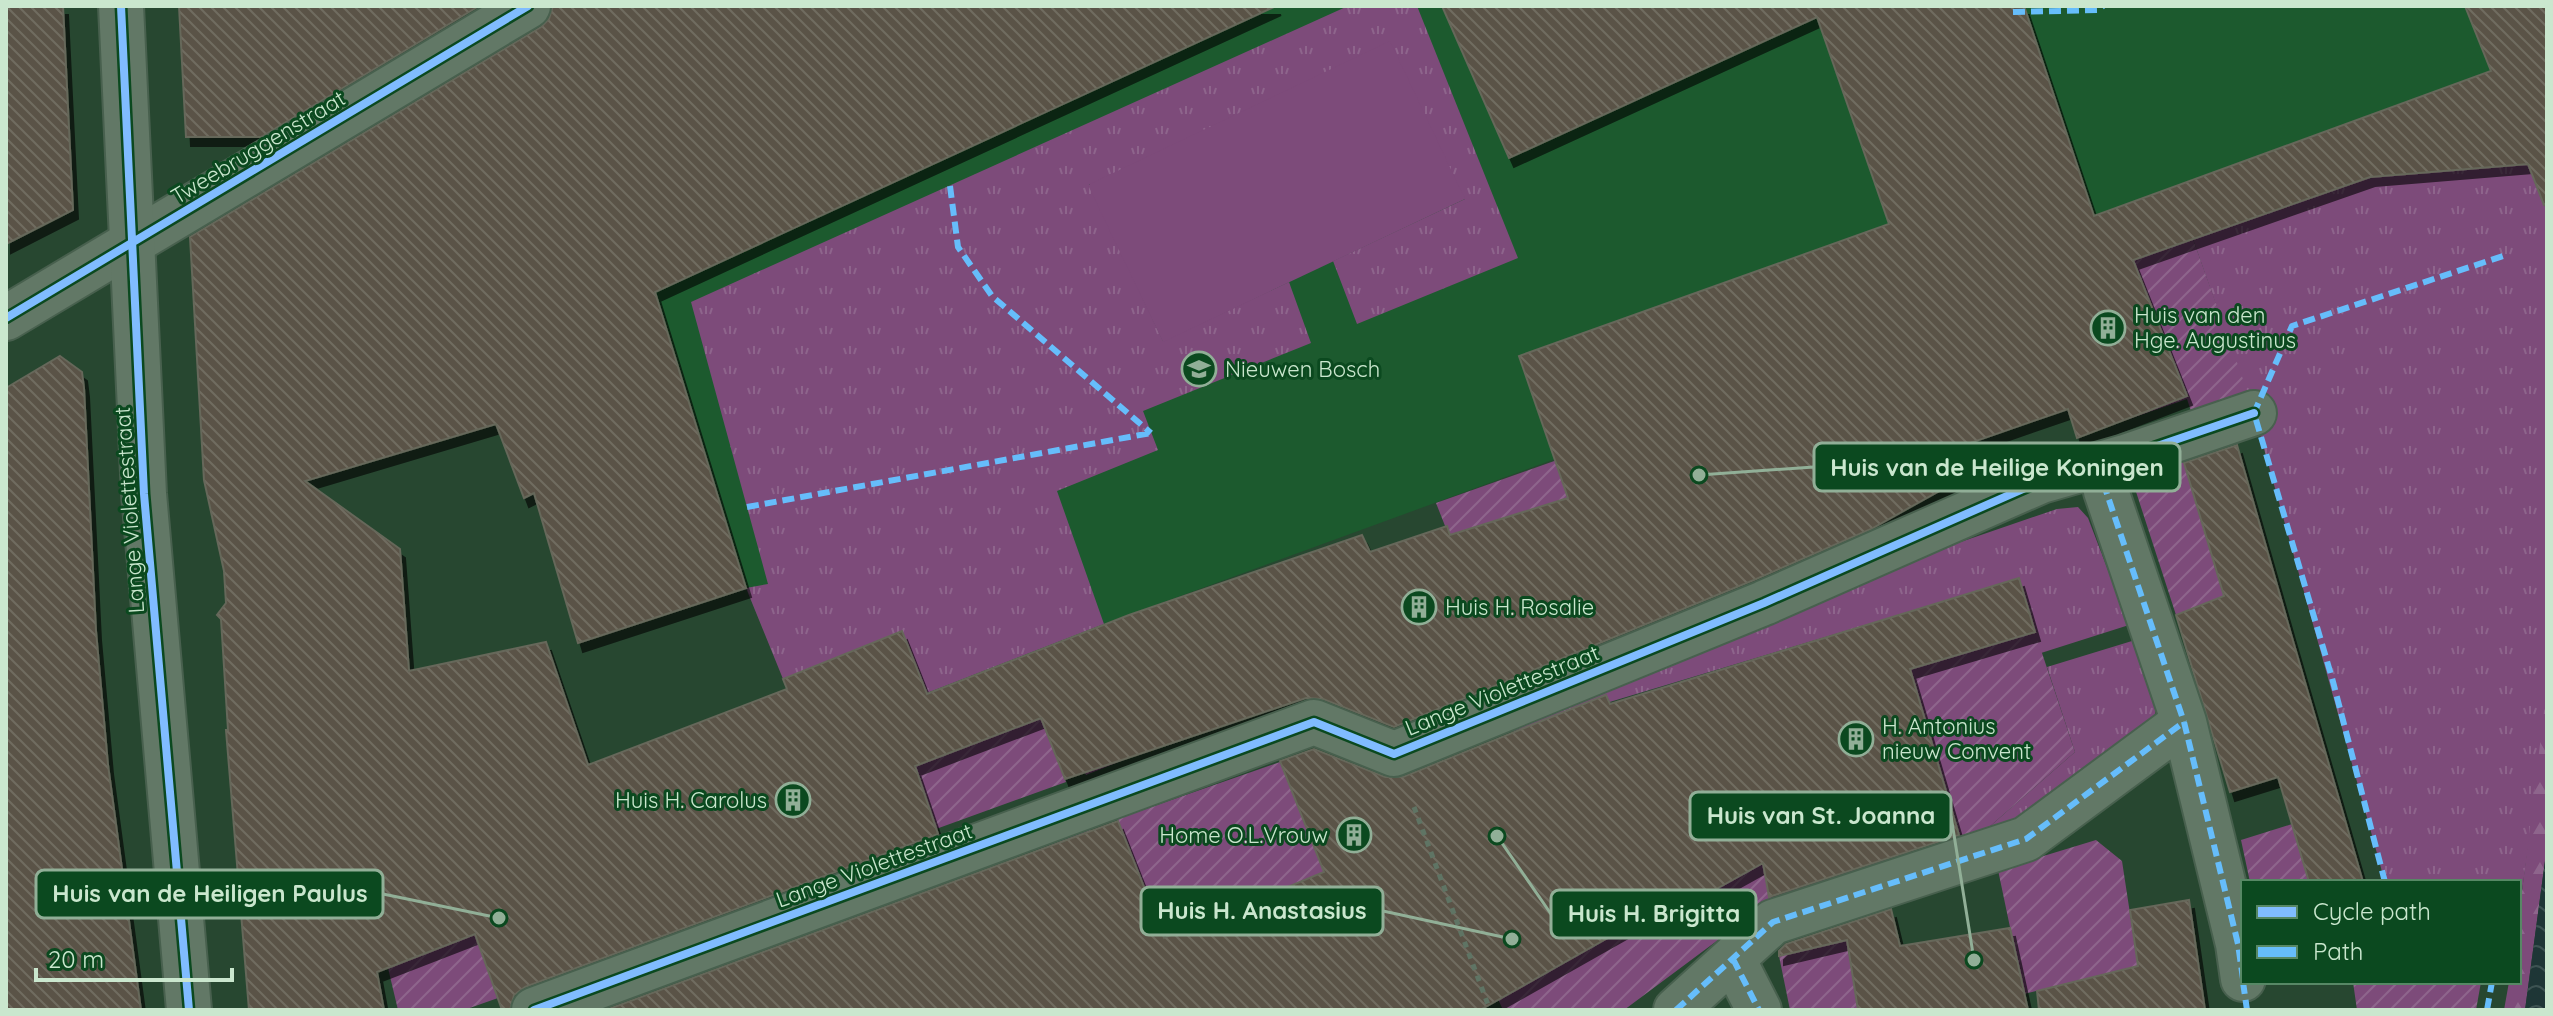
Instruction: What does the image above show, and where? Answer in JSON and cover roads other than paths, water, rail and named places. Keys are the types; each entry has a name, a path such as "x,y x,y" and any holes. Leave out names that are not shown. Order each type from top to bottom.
{"street":[{"name":"Lange Violettestraat","path":"121,6 144,494 189,1010"},
{"name":"Tweebruggenstraat","path":"6,318 528,6"},
{"name":"Lange Violettestraat","path":"534,1010 1314,722 1394,754 1764,603 2041,481 2100,465 2254,413"},
{"path":"2100,465 2184,722 2241,966"},
{"path":"1676,1010 1773,922 2026,839 2184,722"},
{"path":"1733,959 1759,1010"},
{"path":"2243,984 2247,1010"}],"water":[{"path":"2547,846 2547,1010 2525,1010"}],"place":[{"name":"Huis van den Hge. Augustinus","path":"2108,328"},
{"name":"Nieuwen Bosch","path":"1199,369"},
{"name":"Huis van de Heilige Koningen","path":"1699,475"},
{"name":"Huis H. Rosalie","path":"1419,607"},
{"name":"H. Antonius nieuw Convent","path":"1856,739"},
{"name":"Huis H. Carolus","path":"793,800"},
{"name":"Home O.L.Vrouw","path":"1354,835"},
{"name":"Huis H. Brigitta","path":"1497,836"},
{"name":"Huis van de Heiligen Paulus","path":"499,918"},
{"name":"Huis H. Anastasius","path":"1512,939"},
{"name":"Huis van St. Joanna","path":"1974,960"}]}
